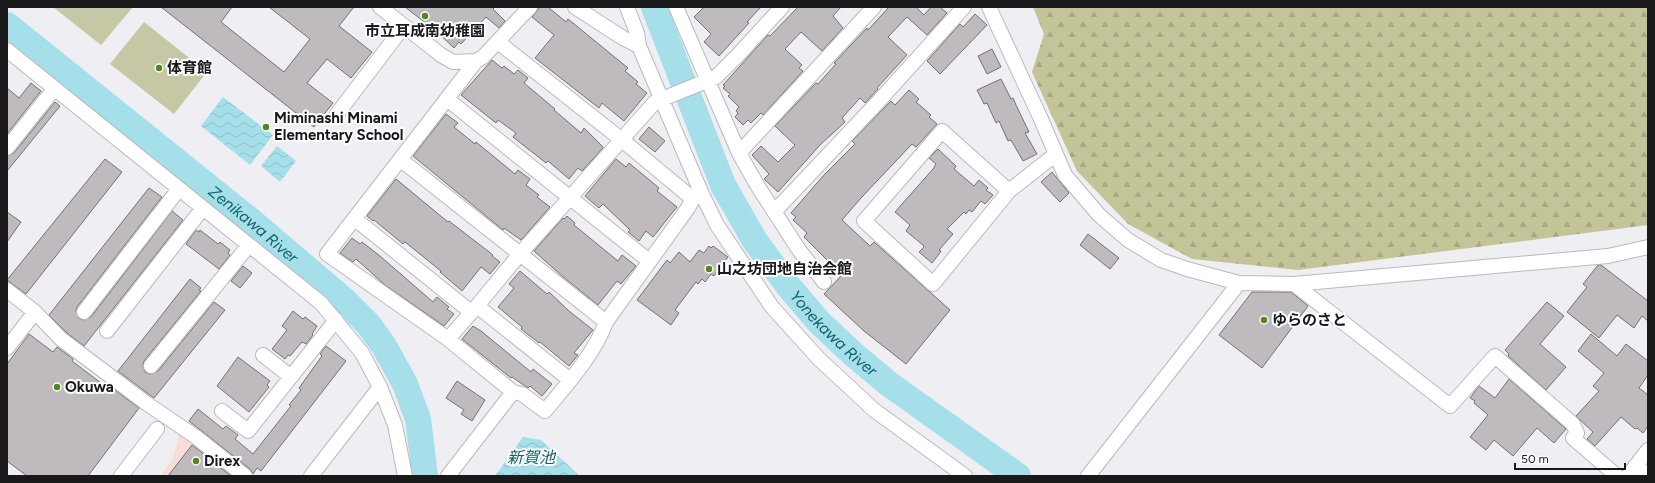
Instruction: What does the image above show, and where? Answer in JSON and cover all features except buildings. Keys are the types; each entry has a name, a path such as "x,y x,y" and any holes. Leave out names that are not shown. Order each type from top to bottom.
{"street":[{"path":"380,7 440,55 453,62 476,61"},
{"path":"530,7 498,42 483,57 476,61 327,254 448,339 513,392 522,394 545,411 591,352 602,333 606,322 697,196"},
{"path":"575,7 623,38 639,46"},
{"path":"627,7 637,33 639,46 664,98 697,196 772,307 819,359 874,410 965,476"},
{"path":"448,339 519,254 656,102 716,76 739,54 782,7"},
{"path":"739,153 874,7"},
{"path":"774,212 964,7"},
{"path":"989,7 1065,175 1094,210 1128,240 1162,260 1187,269 1239,282 1294,284 1608,256 1648,247"},
{"path":"680,10 704,82 739,153 774,212 799,250 824,282"},
{"path":"337,114 404,26"},
{"path":"498,42 622,140 697,196"},
{"path":"7,50 321,303 362,353 380,387 395,425 405,476"},
{"path":"7,148 54,88"},
{"path":"447,99 649,261"},
{"path":"1010,190 942,131 864,221 934,284 1010,190 1056,154"},
{"path":"401,160 606,322"},
{"path":"84,312 179,189"},
{"path":"108,331 203,208"},
{"path":"355,219 570,380"},
{"path":"151,366 249,245"},
{"path":"1088,476 1239,282"},
{"path":"1294,284 1450,406 1495,356 1572,424 1577,433 1573,438 1616,476"},
{"path":"7,290 34,312 61,340 146,403 196,437 245,476"},
{"path":"7,348 34,312"},
{"path":"222,411 248,431 336,320"},
{"path":"263,356 290,377"},
{"path":"311,476 380,387"},
{"path":"448,476 513,392"},
{"path":"121,476 157,429"},
{"path":"1648,450 1632,471 1648,476"}],"shaded area":[{"path":"181,430 240,476 160,476 173,458"}],"green space":[{"path":"53,7 133,7 101,45"},
{"path":"1033,7 1648,7 1648,225 1298,270 1192,259 1128,224 1077,171 1032,72 1044,34"},
{"name":"体育館","path":"144,22 207,72 174,114 110,64"}],"water":[{"path":"223,97 273,135 250,165 201,126"},
{"path":"277,146 296,161 280,182 261,166"},
{"name":"新賀池","path":"523,437 541,440 580,476 495,476"}],"waterway":[{"name":"Yonekawa River","path":"654,7 723,185 755,241 789,287 819,322 853,354 889,384 1018,476"},
{"name":"Zenikawa River","path":"7,25 250,220 344,300 368,324 384,346 405,384 418,419 425,476"}],"place":[{"name":"市立耳成南幼稚園","path":"425,16"},
{"name":"体育館","path":"159,68"},
{"name":"Miminashi Minami Elementary School","path":"266,127"},
{"name":"山之坊団地自治会館","path":"709,269"},
{"name":"ゆらのさと","path":"1264,320"},
{"name":"Okuwa","path":"57,387"},
{"name":"Direx","path":"196,461"}]}
